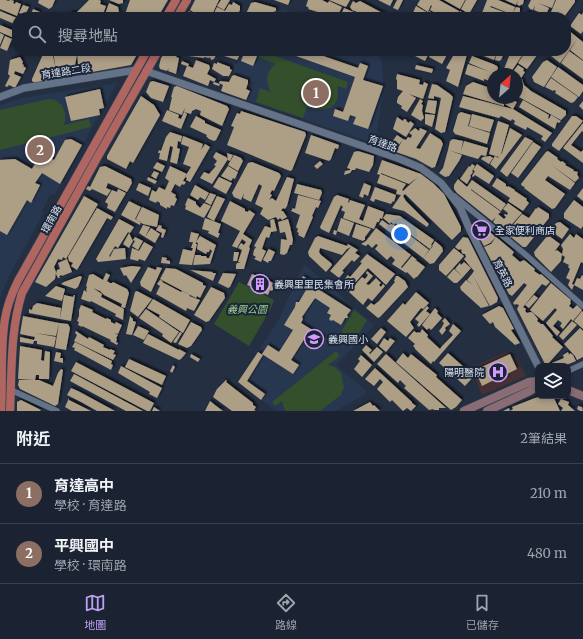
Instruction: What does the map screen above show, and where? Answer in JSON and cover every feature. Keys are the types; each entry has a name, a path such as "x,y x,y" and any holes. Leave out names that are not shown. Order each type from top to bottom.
{"main road":[{"path":"169,12 176,0"},
{"path":"180,12 187,0"},
{"name":"環南路","path":"1,411 2,338 5,319 13,291 144,56"},
{"name":"環南路","path":"10,411 13,342 18,307 26,286 155,56"},
{"path":"57,210 66,214"},
{"path":"464,411 529,382 535,381"},
{"path":"487,411 535,388"},
{"path":"571,391 583,396"}],"street":[{"name":"育達路","path":"136,70 146,70 174,79 236,103 400,159 421,168 441,183 447,190 526,255 583,306"},
{"name":"育達路二段","path":"0,97 24,88 136,70"},
{"name":"育英路","path":"447,190 460,207 536,363"},
{"path":"571,370 583,364"},
{"path":"1,385 57,411"}],"shaded area":[{"path":"284,9 291,12 276,12"},
{"path":"241,56 379,56 382,63 384,87 377,130 378,133 370,142 247,100 253,82 231,73 235,64 237,64"},
{"path":"117,83 55,194 50,195 42,211 43,214 8,278 0,297 0,105 23,98"},
{"name":"義興國小","path":"304,264 374,325 336,365 366,391 365,395 335,411 276,411 238,382 279,319"},
{"name":"陽明醫院","path":"506,352 517,359 526,376 482,395 471,368"}],"green space":[{"path":"275,56 348,82 346,89 337,86 337,100 331,107 326,109 314,109 307,107 303,118 256,102 260,88 271,92 267,81 268,73 276,64 258,57"},
{"path":"49,99 58,102 63,108 65,112 64,125 89,119 91,127 0,150 0,110"},
{"name":"義興公園","path":"239,282 274,300 270,310 249,346 214,324"},
{"path":"354,310 367,320 351,347 337,339"},
{"path":"336,351 340,356 328,365 335,367 341,373 344,387 341,395 320,411 285,411 282,401 275,406 272,402"}],"building":[{"path":"0,0 11,0 14,1 13,3 15,4 16,2 21,4 18,12 12,12 12,14 0,9"},
{"path":"39,0 55,0 52,7 49,9 38,3"},
{"path":"89,0 99,0 101,1 100,4 106,6 104,12 77,12"},
{"path":"109,0 123,0 123,3 119,4"},
{"path":"130,0 168,0 161,12 126,12"},
{"path":"195,0 219,0 213,12 193,12 190,10"},
{"path":"221,0 230,0 224,10 217,6"},
{"path":"274,0 290,0 288,5"},
{"path":"308,0 322,0 328,3 329,1 342,7 340,12 318,12 308,9 309,8 306,6"},
{"path":"329,0 350,0 346,7"},
{"path":"378,0 393,0 390,6"},
{"path":"397,0 403,0 398,10 393,8"},
{"path":"420,0 439,0 459,11 434,12 430,10 431,5 428,12 417,5"},
{"path":"444,0 465,0 460,9"},
{"path":"466,0 477,0 470,12 466,12 461,9"},
{"path":"487,0 498,0 515,7 513,12 506,12 491,6 490,7 504,12 482,12"},
{"path":"505,0 518,0 516,5"},
{"path":"518,0 524,0 523,4 519,6 517,4"},
{"path":"531,0 555,0 552,8 538,3 549,8 547,12 539,12 534,10 535,5 533,10 528,6"},
{"path":"556,0 575,0 568,12 551,12"},
{"path":"353,1 356,3 360,1 381,12 357,12 352,10 350,7"},
{"path":"233,2 240,6 239,12 214,12 217,7 225,11 229,4 232,5"},
{"path":"255,2 276,8 276,11 247,12 251,3"},
{"path":"109,3 118,7 119,12 106,12"},
{"path":"23,5 29,7 26,12 20,12"},
{"path":"416,6 426,12 413,12"},
{"path":"516,7 520,8 520,11 514,12"},
{"path":"344,8 354,12 342,12"},
{"path":"33,9 40,12 32,12"},
{"path":"0,11 12,16 12,23 0,18"},
{"path":"583,12 583,31 581,34 571,27 571,25 579,13 582,15"},
{"path":"0,25 12,30 12,37 0,32"},
{"path":"571,32 578,38 571,48"},
{"path":"0,33 4,35 0,45"},
{"path":"5,36 12,39 7,51 0,48"},
{"path":"578,38 583,42 583,60 571,51"},
{"path":"571,52 583,61 583,79 561,63 566,56 571,56"},
{"path":"42,56 53,56 56,70 54,56 77,56 73,75 51,80 48,78 48,81 35,83 32,81"},
{"path":"77,56 136,56 131,65 81,74 81,64 78,64"},
{"path":"162,56 176,56 179,58 176,74 168,71 169,68 167,71 160,69 159,66"},
{"path":"188,56 216,56 214,59 211,60 210,57 204,58"},
{"path":"224,56 239,56 237,60"},
{"path":"243,56 257,56 253,66 241,61"},
{"path":"296,56 323,56 358,68 360,63 368,66 363,80 383,86 368,129 353,124 356,117 350,115 348,121 333,116 335,109 343,112 355,77"},
{"path":"415,56 428,56 425,61"},
{"path":"430,56 446,56 442,64"},
{"path":"453,56 467,56 458,87 446,81 450,70 446,68"},
{"path":"472,56 493,64 492,68 487,68 487,71 469,63"},
{"path":"484,56 496,56 494,60"},
{"path":"496,56 503,56 501,60 495,60"},
{"path":"509,56 522,56 514,68 504,68"},
{"path":"523,56 536,56 527,69 518,63"},
{"path":"551,56 565,56 560,63"},
{"path":"20,57 23,62 22,64 24,65 23,66 26,68 23,74 15,71 14,74 21,77 15,88 9,85 7,87 5,86 10,76 8,74 10,60"},
{"path":"196,60 209,65 210,68 207,74 216,79 214,82 210,80 208,86 183,76 187,66 181,64 182,61 189,64 188,66 193,68"},
{"path":"547,60 557,67 544,87 534,82 532,77 543,62"},
{"path":"217,62 230,67 232,70 229,76 223,76 212,69 214,63 217,64"},
{"path":"468,64 487,71 487,80 484,79 484,81 465,74"},
{"path":"493,64 498,68 492,68"},
{"path":"416,65 433,69 432,73 415,69"},
{"path":"518,65 522,68 516,68"},
{"path":"558,67 583,85 583,91 579,97 551,77"},
{"path":"397,74 420,80 419,84 423,85 424,82 428,84 423,99 409,94 416,98 407,112 397,103 398,97 403,91 397,89"},
{"path":"234,75 248,80 246,89 250,91 246,100 221,91 223,85 219,83 220,81 229,82"},
{"path":"551,78 578,97 574,102 571,103 555,93 556,91 545,87"},
{"path":"153,81 169,86 163,102 151,98 146,92 150,82"},
{"path":"214,82 220,84 219,86 213,84"},
{"path":"473,82 487,87 487,101 463,94 466,86"},
{"path":"523,82 524,85 531,91 566,111 566,115 561,120 523,99"},
{"path":"432,84 437,85 453,97 445,132 441,133 435,129 441,98 434,96 434,99 428,98"},
{"path":"177,86 227,106 229,109 222,126 200,115 201,111 196,109 192,111 191,114 184,112 185,108 182,115 169,110 174,87"},
{"path":"100,89 104,108 99,109 100,115 71,121 65,97"},
{"path":"141,96 154,105 160,115 133,163 130,161 126,169 107,159 107,156"},
{"path":"463,96 487,102 487,104 494,104 513,109 552,133 545,142 541,139 543,136 527,127 526,130 514,124 515,121 512,119 511,121 501,116 499,118 459,107"},
{"path":"420,99 423,101 421,104 423,105 422,111 424,118 421,121 411,115"},
{"path":"428,100 437,101 435,114 425,112"},
{"path":"523,100 549,115 549,119 551,115 561,121 559,123 557,122 555,129 519,107 521,104 523,104"},
{"path":"583,101 583,110 579,106"},
{"path":"505,104 516,104 513,109"},
{"path":"167,110 179,115 178,118 181,119 184,112 187,114 181,129 162,121"},
{"path":"241,111 305,132 306,135 292,170 290,171 227,145 234,127 231,126 237,113 240,114"},
{"path":"461,112 471,115 465,137 455,134 453,131 458,114"},
{"path":"425,114 435,115 432,127 425,124"},
{"path":"472,114 494,120 490,132 469,126"},
{"path":"196,116 205,121 205,123 221,130 216,140 214,141 209,139 206,136 207,135 190,127"},
{"path":"572,116 576,116 583,121 559,151 552,146 552,144"},
{"path":"397,117 403,121 404,119 409,123 410,121 414,124 406,137 393,129"},
{"path":"498,121 509,125 499,157 489,154"},
{"path":"583,123 583,132 582,131 571,145 581,152 583,150 583,163 563,148"},
{"path":"468,126 490,133 487,144 465,137"},
{"path":"415,128 419,131 420,128 427,131 416,148 420,149 430,133 441,140 443,144 435,167 432,168 416,159 396,152 403,139 406,140 408,137 411,138 412,135 409,133"},
{"path":"510,128 522,135 496,169 490,164 495,156 498,158 502,153"},
{"path":"170,132 182,136 181,142 178,141 177,148 180,149 177,164 170,162 173,147 170,146 167,161 159,159 159,150 161,151 166,137"},
{"path":"311,135 339,145 338,149 335,148 329,161 305,153"},
{"path":"397,135 403,139 396,149 389,146"},
{"path":"183,136 203,144 201,150 205,144 210,147 190,182 186,180 187,178 185,177 191,167 183,164 189,147 181,144"},
{"path":"525,137 533,141 507,177 500,171"},
{"path":"71,139 82,145 60,184 42,173 35,183 40,185 31,203 27,200 7,235 0,231 0,160 15,159 32,169 41,153 54,160 65,140"},
{"path":"453,139 463,141 461,151 464,141 488,148 486,156 481,155 478,159 448,150 450,141"},
{"path":"533,142 541,147 518,178 511,173"},
{"path":"448,150 462,155 449,176 445,177 439,173 443,168"},
{"path":"358,151 374,156 373,165 369,172 356,168 350,173 344,175 345,171 350,170 347,168 354,152"},
{"path":"548,151 561,162 562,161 566,164 565,165 574,170 573,171 578,172 577,174 579,178 575,182 550,164 575,183 570,190 548,176 545,180 565,194 555,208 552,209 524,188 525,187 521,184"},
{"path":"216,152 228,159 212,184 200,178 204,172 209,174 216,166 214,165 217,161 213,157"},
{"path":"227,153 233,155 230,161 228,160"},
{"path":"234,155 241,158 243,161 238,171 228,165"},
{"path":"490,156 493,158 489,164 481,159 483,157"},
{"path":"382,160 421,174 444,194 461,227 461,231 452,240 405,194 403,196 406,201 429,224 427,227 404,211 392,208 401,195 396,194 397,190 377,183 380,175 377,174","holes":["381,173 409,184 418,177 403,191 402,190 406,184"]},
{"path":"320,161 323,164 317,169 314,166"},
{"path":"157,162 165,166 162,172 153,168"},
{"path":"252,162 279,173 281,176 274,191 272,190 270,194 272,195 269,200 272,198 276,201 287,177 294,179 287,206 281,211 283,211 287,217 282,220 280,218 278,220 276,217 268,220 260,214 263,208 255,204 262,186 259,184 251,202 243,198 244,193 241,200 234,197 232,193 248,163"},
{"path":"472,164 475,166 467,184 460,179"},
{"path":"477,164 494,176 489,184 475,175 473,177 472,176 475,171 473,170"},
{"path":"105,166 131,179 132,183 127,192 108,183 106,188 111,190 107,196 92,189 90,191 86,189 88,186 90,187 100,167"},
{"path":"170,166 187,174 183,181 186,182 184,185 182,184 180,187 175,184 171,192 176,195 175,197 177,199 174,206 171,205 170,208 167,207 167,209 160,205 157,201 156,203 149,200 152,190 156,192 159,187 165,190 169,181 165,178"},
{"path":"228,166 238,172 235,179 233,178 231,181 221,176"},
{"path":"154,171 159,173 156,179 151,176"},
{"path":"148,177 157,181 155,184 147,180"},
{"path":"219,177 232,183 226,194 213,187"},
{"path":"497,178 506,184 506,186 515,190 514,192 515,191 527,199 526,200 529,203 523,211 508,201 510,198 492,186"},
{"path":"458,179 467,187 472,180 506,204 501,211 471,189 501,212 498,214 504,219 506,217 504,215 507,215 508,213 503,209 508,203 522,213 505,232 493,222 496,217 492,221 457,193 454,189 454,185"},
{"path":"139,183 151,188 148,196 136,190"},
{"path":"364,183 371,186 368,196 364,194 363,198 359,196"},
{"path":"297,184 321,190 322,193 319,200 294,193"},
{"path":"195,185 209,193 205,200 200,197 198,200 190,195"},
{"path":"375,187 396,195 394,202 393,201 391,204 375,199 374,202 370,200"},
{"path":"583,188 583,201 577,196"},
{"path":"118,189 126,193 115,212 107,208 108,204 105,202 112,190 117,192"},
{"path":"210,193 216,195 211,205 205,202"},
{"path":"298,195 321,201 318,208 316,207 304,238 298,235 298,229 296,227 300,215 291,211 293,208 295,209"},
{"path":"337,195 349,199 349,203 350,200 365,205 359,219 363,221 368,206 384,212 382,219 380,218 374,229 343,218 345,212 341,210 343,207 341,205 329,233 321,229 320,227 334,197"},
{"path":"84,196 98,204 66,259 63,257 62,260 58,259 54,267 56,272 55,279 46,287 35,282"},
{"path":"217,196 225,199 214,221 207,217"},
{"path":"188,198 196,202 200,208 204,203 211,206 204,218 185,209"},
{"path":"574,200 583,207 583,226 581,229 564,218 564,213"},
{"path":"129,201 141,207 135,219 141,222 140,225 121,215"},
{"path":"230,201 245,209 245,211 248,212 249,210 255,214 243,234 252,240 244,269 236,269 236,265 237,263 241,263 238,262 242,250 238,248 241,243 244,245 246,242 242,239 237,248 232,246 240,231 221,221"},
{"path":"142,207 159,215 157,227 143,224 136,219"},
{"path":"538,207 549,214 549,218 526,247 523,247 512,238 515,233 511,238 506,233 522,214 529,218"},
{"path":"97,208 113,217 111,220 107,218 77,270 71,266 73,263 69,261 68,257"},
{"path":"386,214 400,216 434,240 430,249 395,223 394,225 391,222 390,224 383,218"},
{"path":"205,218 221,224 218,238 208,233 209,231 202,229"},
{"path":"341,218 354,223 349,236 337,231"},
{"path":"119,219 134,227 130,233 128,232 118,248 115,246 109,256 110,257 114,249 125,248 126,259 98,262 96,259"},
{"path":"274,219 277,231 271,232 269,238 266,237 262,249 266,251 261,262 254,259 256,257 253,255 256,247 254,246 265,226 271,228 270,220"},
{"path":"288,219 293,240 292,245 290,245 287,253 284,255 280,254 281,239 287,240 285,232 280,233 278,222"},
{"path":"382,220 389,225 391,224 399,227 429,250 423,258 379,224"},
{"path":"476,221 496,237 484,246 472,225"},
{"path":"560,222 569,229 562,239 551,231 556,223"},
{"path":"356,224 371,229 363,241 352,237"},
{"path":"143,225 150,227 145,237 139,233"},
{"path":"159,225 162,226 161,228 166,230 163,238 161,237 162,233 156,230"},
{"path":"151,228 160,234 155,243 145,237"},
{"path":"376,228 411,255 401,267 402,268 412,256 417,260 415,261 425,267 417,277 414,279 407,272 406,273 392,264 395,260 391,256 387,260 375,249 378,245 376,244 372,248 368,244 366,246 361,244 366,241"},
{"path":"334,230 337,231 336,235 333,234"},
{"path":"191,232 199,234 192,265 179,264 183,249 192,251 193,248 191,248 193,242 189,242"},
{"path":"129,233 133,241 129,248 123,244"},
{"path":"570,234 574,238 576,234 583,239 583,263 581,262 572,284 574,285 572,290 568,285 570,280 566,278 570,269 568,267 569,265 563,262 565,257 562,255 563,249 561,245"},
{"path":"548,235 560,244 555,251 557,250 562,254 561,261 551,272 535,256 534,252"},
{"path":"200,236 216,245 210,264 193,265 195,255 206,256 209,258 212,251 210,249 206,254 197,249 198,243 196,242"},
{"path":"318,236 347,246 348,244 358,250 355,253 360,256 354,262 352,260 342,271 344,272 339,278 330,271 351,247 342,255 320,248 319,252 321,255 332,265 326,272 309,256 308,252 315,238"},
{"path":"135,237 143,241 138,250 132,246 135,241 133,240"},
{"path":"463,237 468,238 498,298 497,302 490,306 472,274 474,271 464,259 466,257 465,254 463,254 461,251 462,250 455,247"},
{"path":"496,237 514,252 512,255 520,262 524,260 535,269 534,271 540,275 541,274 550,282 546,286 542,284 523,307 526,309 525,311 527,313 533,313 538,319 537,321 543,324 553,336 552,337 563,347 549,363 544,363 517,309 519,305 515,305 513,303 527,285 524,283 512,296 509,294 484,247 491,244"},
{"path":"435,241 442,247 443,251 434,263 430,264 423,258 433,246"},
{"path":"144,242 153,247 145,261 130,259 132,248 139,251"},
{"path":"454,248 464,256 446,276 439,270 439,265"},
{"path":"269,249 275,252 271,261 268,263 263,260"},
{"path":"234,252 239,252 237,261 233,261"},
{"path":"367,254 395,274 386,285 368,268 348,291 344,288 346,285 343,281 348,275 350,277 362,263 360,262"},
{"path":"162,257 167,258 166,260 170,261 170,264 161,263"},
{"path":"67,259 72,272 59,276 60,278 58,278 56,274 57,270 60,269 58,263"},
{"path":"464,262 471,268 463,277 455,269 460,263 461,265"},
{"path":"132,266 141,267 131,283 126,275 124,276 120,268"},
{"path":"148,267 156,270 157,267 162,268 151,292 141,286 140,282"},
{"path":"166,268 176,269 203,283 203,285 206,286 200,298 197,296 196,298 160,279"},
{"path":"454,269 463,277 457,283 454,283 447,277"},
{"path":"190,270 213,272 212,273 216,273 213,281"},
{"path":"367,271 373,276 366,284 369,285 376,278 381,283 379,285 381,287 383,284 385,286 372,301 368,298 363,305 349,292 362,277 365,279 368,275 366,273"},
{"path":"106,273 110,275 107,281 110,283 113,282 127,289 129,293 125,308 121,307 122,304 93,288 102,294 101,297 124,309 123,320 115,316 116,314 91,301 81,299 84,290 87,292 86,286 89,275 93,274 103,280"},
{"path":"223,273 236,274 230,287 228,288 218,283"},
{"name":"義興里里民集會所","path":"252,274 257,276 257,274 273,283 272,286 274,287 272,291 270,290 268,295 247,285"},
{"path":"472,274 489,306 481,308 461,290 460,287 466,280 473,285 467,280"},
{"path":"582,275 583,290 574,285 577,278 580,279"},
{"path":"80,276 82,277 78,287 75,289 61,284 64,282"},
{"path":"303,276 314,283 318,283 320,287 318,289 351,310 347,315 348,318 345,318 341,325 329,319 331,315 327,313 330,308 315,298 302,317 303,319 301,323 324,337 319,346 305,338 291,360 299,365 293,374 262,354 268,345 279,352 293,330 284,325 295,307 296,302 299,302 306,290 298,285"},
{"path":"396,276 405,281 408,287 378,318 366,308 371,303 374,305 379,301 395,282"},
{"path":"160,280 181,292 182,291 190,295 189,296 200,300 194,311 187,308 186,311 156,294 160,286 157,284"},
{"path":"551,283 571,300 569,306 573,309 577,305 582,310 573,321 571,319 563,329 560,326 562,323 558,320 553,326 560,332 557,336 546,323 557,310 555,308 543,321 530,310"},
{"path":"56,286 65,289 62,301 45,296"},
{"path":"211,287 224,293 225,298 209,321 206,322 194,315"},
{"path":"137,291 152,299 138,317 130,311 135,292"},
{"path":"416,292 429,303 423,309 421,308 410,322 414,328 406,337 387,321 403,303 405,305"},
{"path":"64,295 73,297 75,295 71,321 60,319"},
{"path":"534,295 538,298 529,308 525,305"},
{"path":"153,299 190,320 183,333 159,317 160,315 147,308"},
{"path":"37,303 61,308 60,319 29,313 29,309 32,310 33,306"},
{"path":"81,305 93,310 92,312 106,319 111,320 111,322 115,324 116,322 122,325 118,334 114,333 118,335 116,338 116,342 118,343 117,345 110,341 111,340 78,325 79,322 77,321"},
{"path":"427,306 429,308 426,311 430,314 419,327 417,325 419,322 415,319"},
{"path":"499,306 503,308 514,329 511,330 520,343 515,345 495,327 493,322 490,324 482,315"},
{"path":"435,308 438,311 437,313 442,318 431,330 429,328 427,330 422,325"},
{"path":"146,309 179,332 171,343 162,336 163,334 139,318"},
{"path":"582,311 583,312 583,329 574,321"},
{"path":"23,316 59,323 56,336 35,333 56,337 54,347 37,344 37,341 34,341 33,344 20,342 20,337 34,340 35,337 20,334"},
{"path":"130,316 133,321 136,322 132,335 126,334"},
{"path":"445,318 450,324 445,328 446,330 442,335 439,331 444,323 442,321"},
{"path":"572,321 577,325 563,340 559,336"},
{"path":"191,322 201,327 202,330 191,346 187,348 178,344"},
{"path":"59,323 68,324 70,328 66,350 55,348"},
{"path":"453,324 461,331 431,364 415,349 413,346 415,344 408,338 414,331 420,333 422,329 428,335 427,337 440,349 453,335 449,331"},
{"path":"138,326 149,331 144,340 133,335"},
{"path":"381,328 386,332 377,344 371,339"},
{"path":"580,328 583,331 583,357 577,360 564,344"},
{"path":"76,331 88,339 89,337 104,345 103,347 115,351 113,354 116,355 113,360 74,341 77,335 75,333"},
{"path":"180,332 182,333 176,343 173,342"},
{"path":"148,334 186,353 179,360 143,343"},
{"path":"384,338 388,341 390,338 395,341 386,352 379,346"},
{"path":"75,342 112,361 111,364 113,365 111,370 74,350 75,348 72,347"},
{"path":"366,345 372,350 369,353 370,354 377,347 383,352 374,362 362,350"},
{"path":"20,346 42,350 41,360 44,361 45,351 50,352 49,379 39,379 39,375 36,375 35,380 18,379"},
{"path":"56,352 61,353 60,358 63,358 63,363 54,361"},
{"path":"258,352 263,355 247,381 265,394 261,400 238,382"},
{"path":"568,352 569,355 570,353 573,355 576,361 571,363 552,363 564,358 563,355"},
{"path":"403,353 408,358 411,354 437,375 436,377 462,400 456,407 451,410 396,362"},
{"path":"448,353 474,376 465,386 439,363"},
{"path":"191,354 200,359 198,362 190,357"},
{"path":"386,354 446,408 429,410 404,388 406,386 400,380 398,383 377,364"},
{"path":"510,354 517,369 505,375 507,377 497,382 496,379 482,386 475,370"},
{"path":"361,355 372,365 362,377 354,369 360,361 358,359"},
{"path":"129,359 166,376 162,385 125,367"},
{"path":"76,362 154,403 150,411 147,411 71,371"},
{"path":"173,365 175,367 172,373 170,371"},
{"path":"121,366 162,388 157,398 149,394 150,392 118,373"},
{"path":"375,368 416,406 411,411 407,408 403,411 392,400 390,402 377,389 383,382 380,379 374,386 365,379"},
{"path":"61,369 63,370 58,404 55,406 20,389 18,385 19,380 39,380 53,386"},
{"path":"74,374 143,411 126,411 70,381"},
{"path":"226,380 226,382 253,403 256,407 254,410 256,411 232,411 213,397 217,389"},
{"path":"71,388 115,411 97,411 67,395"},
{"path":"69,398 69,400 91,411 72,411 65,407"},
{"path":"535,398 554,399 560,411 510,411 513,409 512,407"},
{"path":"561,399 569,402 568,405 575,411 561,411 563,408 558,404"},
{"path":"21,400 41,410 17,411 17,402"},
{"path":"210,401 215,405 223,411 205,411"},
{"path":"370,402 380,411 353,411"},
{"path":"578,406 582,407 583,411 577,409"},
{"path":"154,407 160,411 152,411"},
{"path":"509,408 510,411 503,411"}],"place":[{"name":"育達高中","path":"316,93"},
{"name":"平興國中","path":"40,150"},
{"name":"全家便利商店","path":"481,230"},
{"name":"義興里里民集會所","path":"260,284"},
{"name":"義興國小","path":"314,339"},
{"name":"陽明醫院","path":"498,372"}]}
